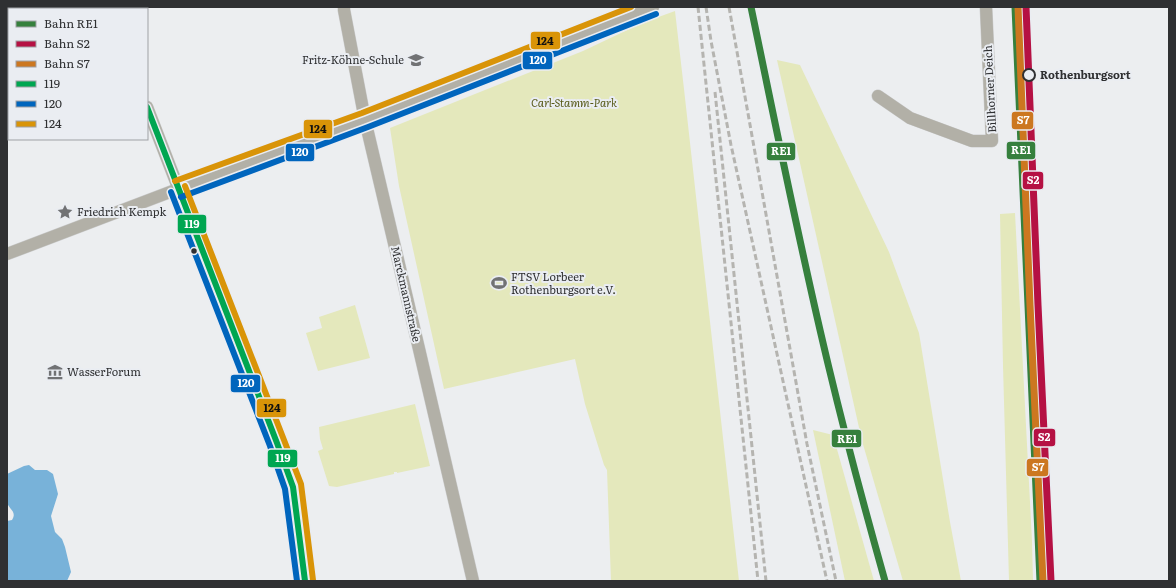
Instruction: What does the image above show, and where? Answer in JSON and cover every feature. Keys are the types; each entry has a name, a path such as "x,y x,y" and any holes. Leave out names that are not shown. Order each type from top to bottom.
{"street":[{"name":"Marckmannstraße","path":"344,7 365,120 473,581"},
{"path":"7,254 365,120 653,7"},
{"name":"Billhorner Deich","path":"878,96 910,118 972,141 992,141 986,7"},
{"path":"148,110 277,443 292,487 305,581"}],"green space":[{"name":"Carl-Stamm-Park","path":"675,11 739,581 611,581 607,470 604,465 585,404 575,359 444,389 399,186 390,128 583,51 642,23"},
{"path":"777,60 800,65 889,252 919,333 961,581 903,581 862,441"},
{"path":"1015,213 1033,581 1009,581 1000,214"},
{"path":"355,305 370,358 318,371 306,333 322,328 319,317"},
{"path":"415,404 430,466 397,473 394,472 394,474 337,487 329,486 318,451 323,449 319,427"},
{"path":"813,430 833,435 874,581 845,581"}],"water":[{"path":"29,465 35,470 47,470 53,474 58,494 51,516 55,532 62,539 65,547 71,572 67,581 7,581 7,521 12,520 14,515 6,500 7,474"}],"railway":[{"path":"698,7 758,581"},
{"path":"706,7 731,145 827,581"},
{"path":"729,7 807,444 836,581"},
{"path":"715,92 766,581"}],"rail line":[{"name":"RE1","path":"751,7 788,188 818,323 835,395 885,581"},
{"name":"RE1","path":"1015,7 1040,581"},
{"name":"S7","path":"1018,7 1043,581"},
{"name":"S2","path":"1026,7 1051,581"}],"transit line":[{"name":"124","path":"175,181 362,113 631,7"},
{"name":"120","path":"181,197 368,127 656,14"},
{"name":"119","path":"148,110 293,487 305,581"},
{"name":"124","path":"185,186 301,484 313,580"},
{"name":"120","path":"171,192 270,446 285,489 297,581"}],"place":[{"name":"Fritz-Köhne-Schule","path":"416,60"},
{"name":"Rothenburgsort","path":"1029,75"},
{"name":"Friedrich Kempk","path":"65,212"},
{"name":"FTSV Lorbeer Rothenburgsort e.V.","path":"499,283"},
{"name":"WasserForum","path":"55,372"}]}
